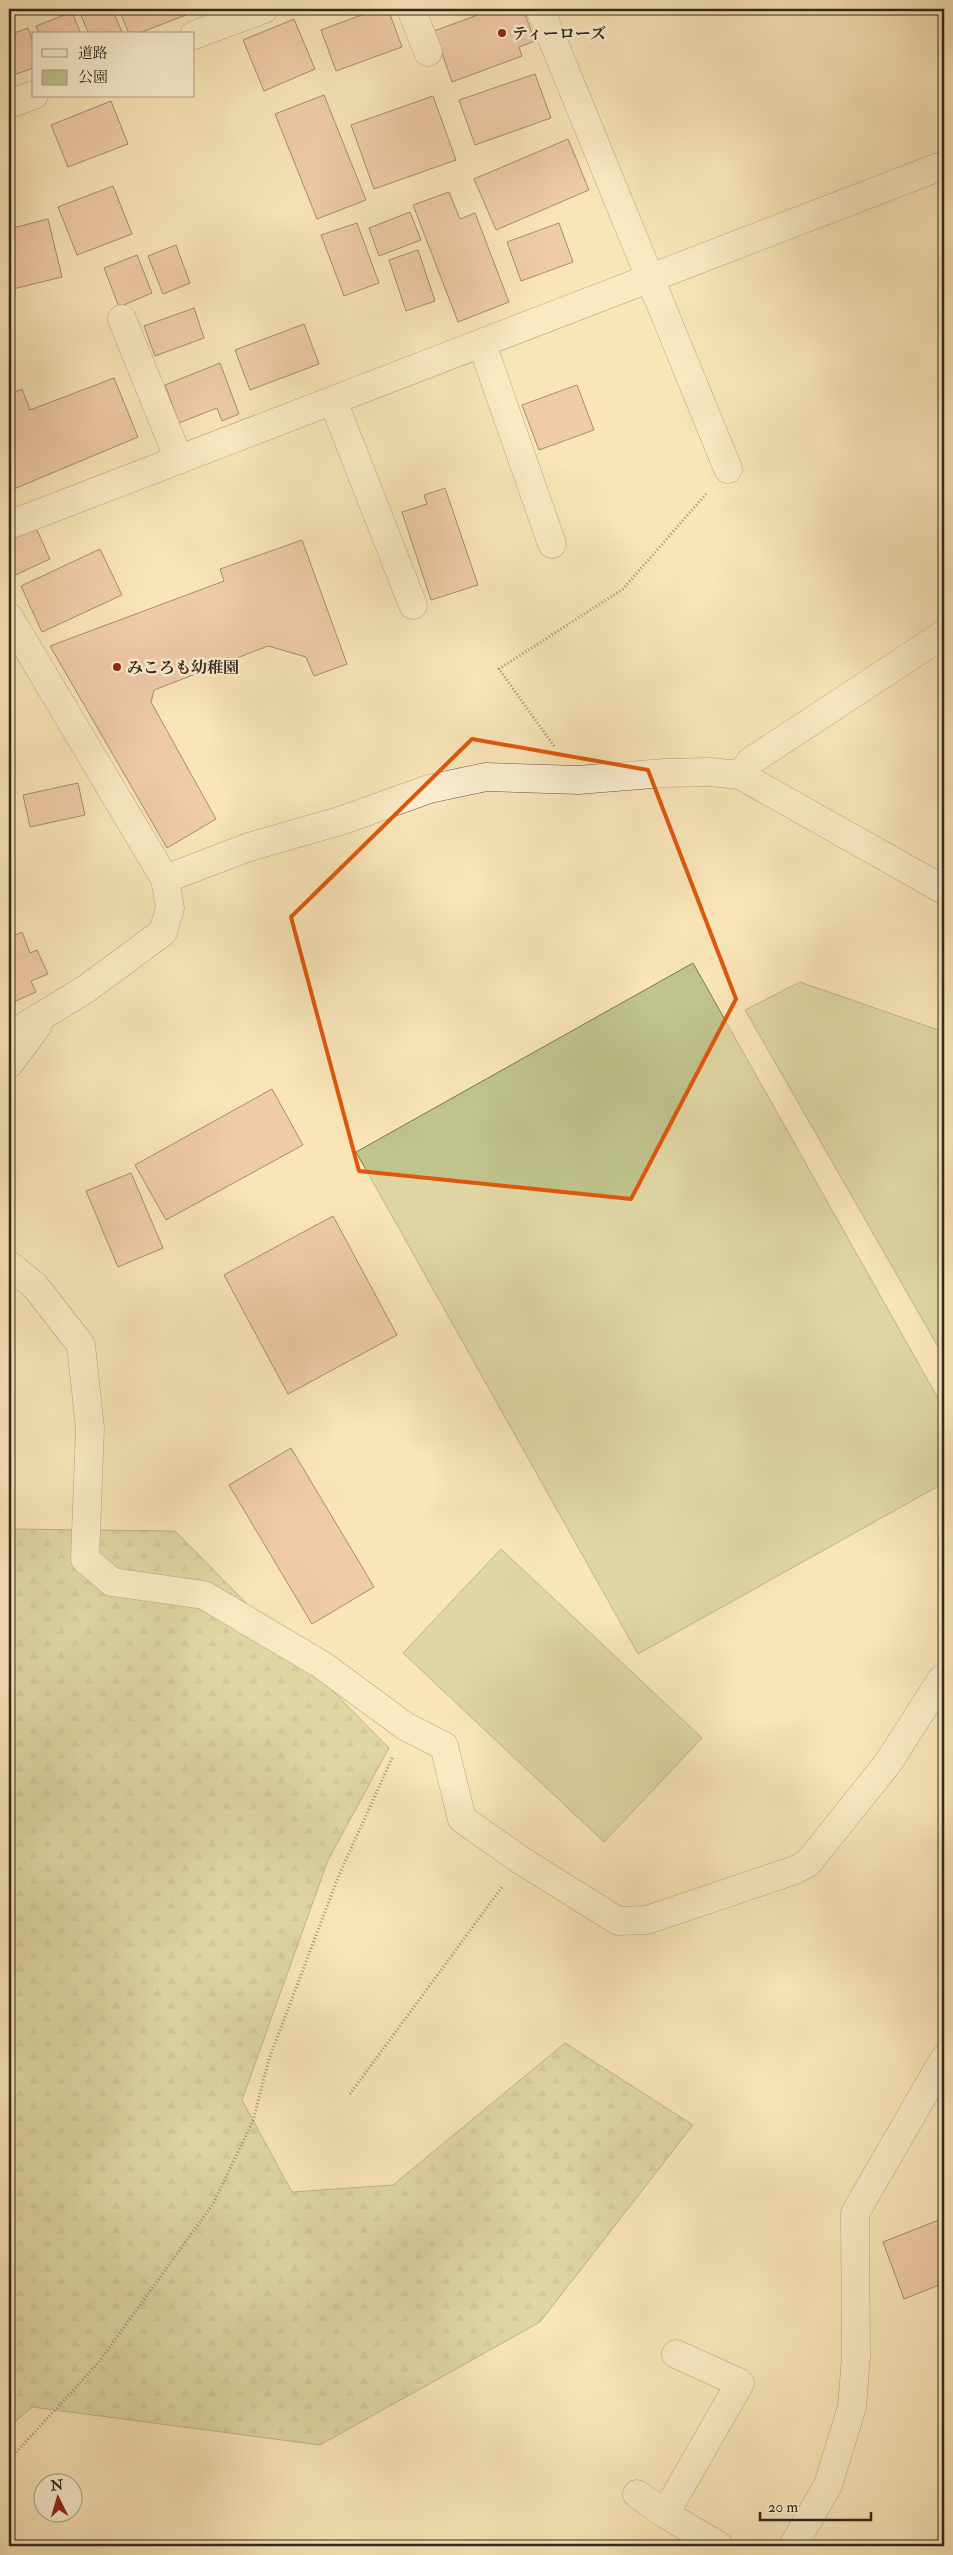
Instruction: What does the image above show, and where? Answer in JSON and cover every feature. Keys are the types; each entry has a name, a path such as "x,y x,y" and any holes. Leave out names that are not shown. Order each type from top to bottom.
{"street":[{"path":"195,35 264,9"},
{"path":"411,9 428,52"},
{"path":"540,9 652,278 728,469"},
{"path":"9,104 32,96"},
{"path":"9,526 944,165"},
{"path":"122,319 179,460"},
{"path":"482,344 552,544"},
{"path":"333,401 413,605"},
{"path":"9,617 165,879 170,908 163,932 86,989 9,1036"},
{"path":"740,775 752,761 944,634"},
{"path":"165,879 249,847 343,820 428,789 486,776 578,780 710,772 740,775 944,890"},
{"path":"9,1064 46,1013"},
{"path":"9,1265 35,1286 80,1345 90,1428 85,1559 112,1582 204,1595 322,1666 405,1726 444,1746 462,1819 522,1861 618,1921 648,1920 795,1870 808,1863 888,1764 941,1680"},
{"path":"793,2546 828,2485 852,2407 856,2357 855,2213 944,2059"},
{"path":"664,2514 740,2383 676,2354"},
{"path":"637,2494 664,2514 719,2546"}],"path":[{"path":"578,780 498,669 623,589 728,469"},
{"path":"9,2460 98,2363 213,2204 253,2122 270,2059 339,1875 366,1819 405,1726"},
{"path":"350,2094 478,1918"}],"highlighted area":[{"path":"472,739 648,770 736,999 631,1199 359,1171 291,917"}],"green space":[{"path":"693,963 944,1409 944,1483 638,1654 356,1152"},
{"path":"800,982 944,1032 944,1357 745,1010"},
{"path":"9,1529 175,1531 389,1748 328,1860 242,2100 292,2192 393,2185 565,2043 693,2125 540,2322 320,2445 32,2407 9,2427"},
{"path":"501,1549 702,1738 604,1842 403,1653"}],"building":[{"path":"78,9 112,9 122,32 88,32"},
{"path":"119,9 190,9 191,13 142,32 128,32"},
{"path":"378,9 388,9 402,47 336,71 321,30"},
{"path":"494,9 523,9 535,41 519,47 522,56 452,82 434,31"},
{"path":"72,12 80,32 38,32 36,26"},
{"path":"294,19 315,69 264,91 243,40"},
{"path":"28,28 32,39 32,69 10,76 9,35"},
{"path":"535,74 551,118 475,145 459,100"},
{"path":"324,95 366,200 317,219 275,114"},
{"path":"433,96 456,160 374,189 351,125"},
{"path":"111,101 128,144 68,167 51,125"},
{"path":"568,139 589,190 496,230 474,179"},
{"path":"113,186 132,234 77,255 58,207"},
{"path":"449,192 460,219 475,213 509,302 458,322 413,205"},
{"path":"410,212 421,240 379,256 369,228"},
{"path":"48,219 62,277 9,290 9,229"},
{"path":"357,223 379,283 344,296 321,235"},
{"path":"559,223 573,262 521,281 507,242"},
{"path":"176,245 190,283 163,294 148,256"},
{"path":"418,250 435,301 406,311 389,260"},
{"path":"137,255 152,293 119,307 104,268"},
{"path":"194,308 204,338 155,356 144,326"},
{"path":"304,324 319,364 250,390 235,350"},
{"path":"220,363 239,414 222,421 217,408 179,423 165,385"},
{"path":"114,378 138,437 9,491 9,406 14,404 10,394 22,389 30,410"},
{"path":"577,385 594,430 539,450 522,405"},
{"path":"445,488 478,585 431,600 402,512 427,504 424,495"},
{"path":"36,528 50,559 9,578 9,541"},
{"path":"302,540 347,664 314,676 306,657 268,646 154,690 151,702 216,819 167,848 50,646 224,581 220,569"},
{"path":"100,549 122,595 42,632 21,586"},
{"path":"78,783 85,815 30,827 23,795"},
{"path":"22,932 30,953 37,950 48,974 31,981 36,992 9,1004 9,938"},
{"path":"272,1089 303,1145 166,1220 135,1165"},
{"path":"131,1173 163,1248 118,1267 86,1191"},
{"path":"333,1216 397,1335 288,1394 224,1275"},
{"path":"291,1448 374,1587 312,1624 229,1485"},
{"path":"944,2218 944,2283 904,2299 883,2242"}],"place":[{"name":"ティーローズ","path":"502,33"},
{"name":"みころも幼稚園","path":"117,667"}]}
